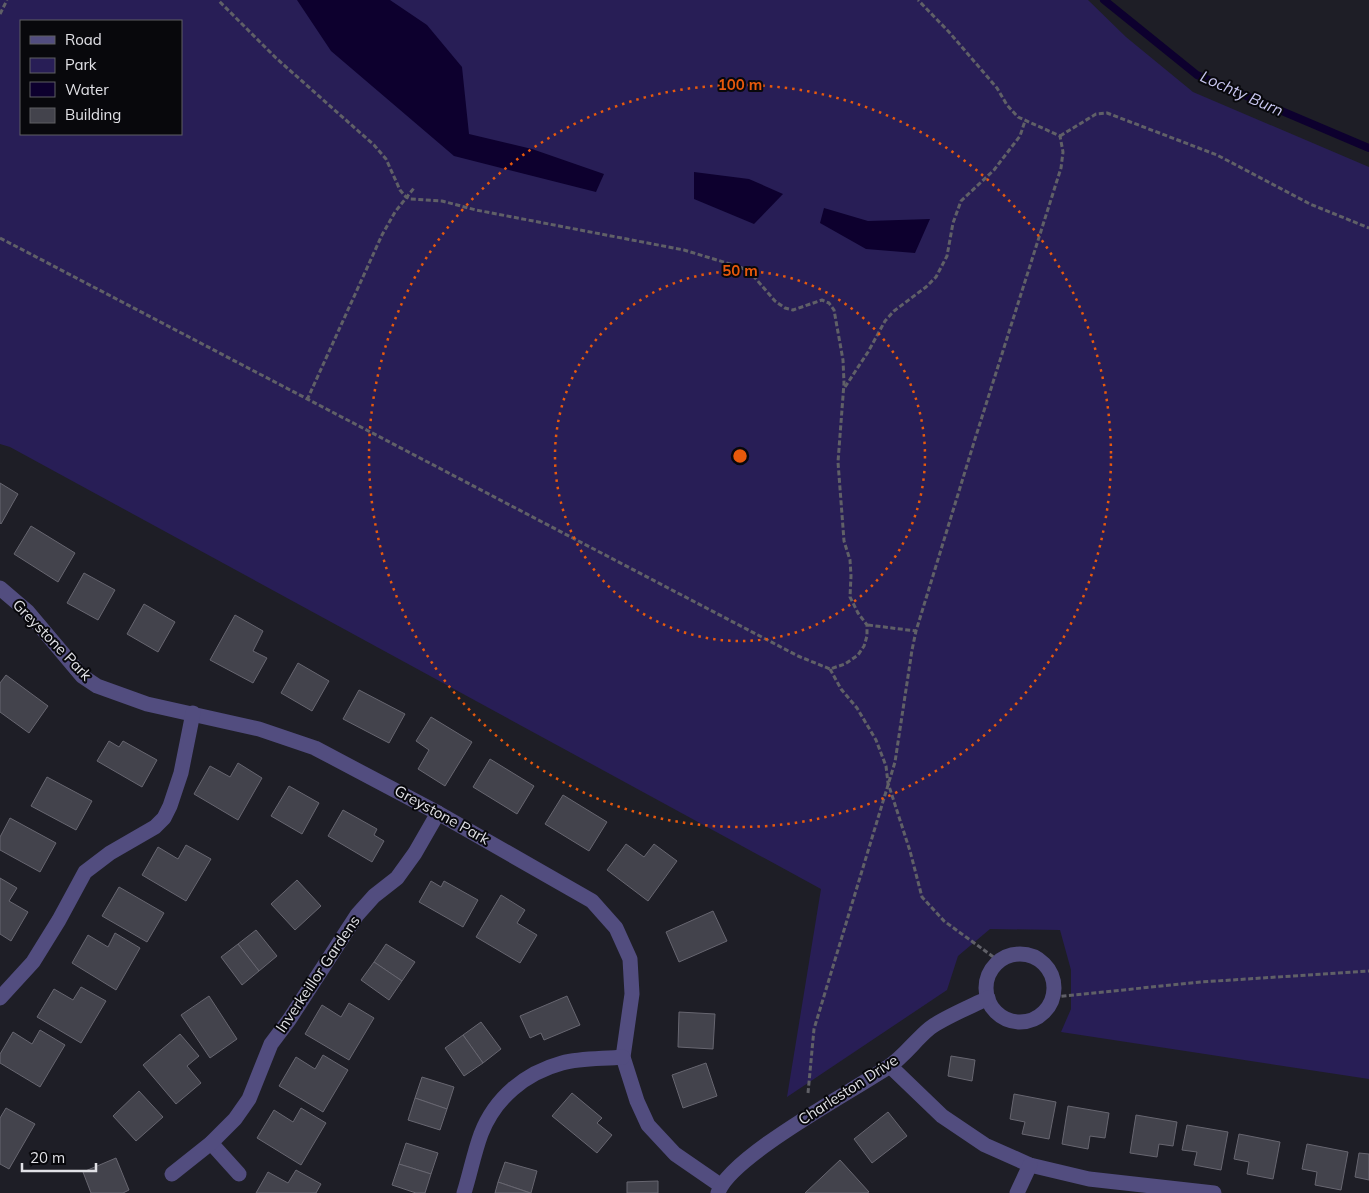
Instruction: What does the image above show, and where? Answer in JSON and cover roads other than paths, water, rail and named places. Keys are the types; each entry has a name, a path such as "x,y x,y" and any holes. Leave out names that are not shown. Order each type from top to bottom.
{"street":[{"name":"Greystone Park","path":"0,588 28,612 82,676 97,686 147,704 259,729 316,748 438,813 592,901 616,928 630,959 632,994 623,1057 637,1100 648,1125 675,1154 719,1189"},
{"path":"0,998 32,962 59,920 85,872 110,854 155,827 164,818 181,772 193,714"},
{"name":"Inverkeillor Gardens","path":"172,1174 211,1143 235,1119 249,1099 271,1044 289,1020 357,915 374,896 397,878 415,853 438,813"},
{"path":"1029,955 1038,959 1052,975 1054,996 1049,1007 1042,1015 1032,1020 1010,1021 1000,1016 988,998 986,988 992,969 1008,956 1029,955"},
{"name":"Charleston Drive","path":"719,1189 736,1168 805,1118 890,1066 931,1027 988,998"},
{"path":"464,1193 481,1133 496,1106 513,1087 539,1071 563,1063 623,1057"},
{"path":"890,1066 942,1116 985,1145 1030,1165 1089,1179 1214,1193"},
{"path":"211,1143 239,1174"},
{"path":"1017,1193 1030,1165"}],"water":[{"path":"297,0 390,0 427,25 462,67 469,134 532,149 604,174 596,192 454,156 331,51"},
{"path":"694,172 749,179 783,194 754,224 694,199"},
{"path":"824,208 868,221 930,219 915,253 866,249 820,223"}],"waterway":[{"name":"Lochty Burn","path":"1104,0 1197,75 1369,148"}]}
